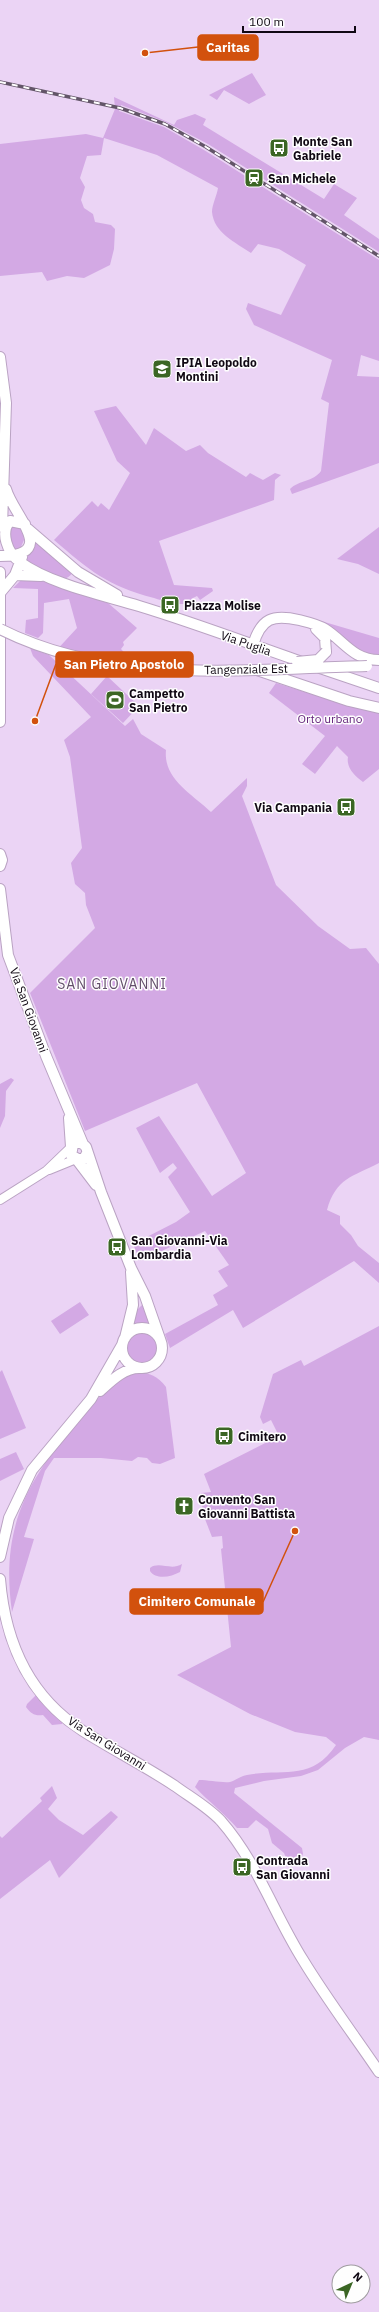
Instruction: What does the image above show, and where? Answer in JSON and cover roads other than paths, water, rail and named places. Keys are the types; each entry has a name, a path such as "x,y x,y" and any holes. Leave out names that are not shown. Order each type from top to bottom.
{"main road":[{"path":"0,357 6,403 4,484 0,551"},
{"path":"4,484 9,499 27,526 78,572 102,588 138,606"},
{"path":"2,527 10,521 27,526"},
{"path":"0,593 15,575 16,560 30,541 27,526"},
{"path":"0,543 7,553 16,560 54,579"},
{"path":"0,556 16,560"},
{"path":"0,572 0,722"},
{"path":"15,575 34,574 54,579"},
{"name":"Via Puglia","path":"54,579 379,688"},
{"path":"252,645 257,631 266,622 281,616 309,623 325,629 352,653 370,660 379,660"},
{"path":"254,669 280,664 318,660 326,652 325,638 309,623"},
{"name":"Tangenziale Est","path":"0,629 39,647 92,661 159,670 379,666"},
{"path":"254,669 349,701 379,708"},
{"path":"0,854 2,860 0,866"},
{"name":"Via San Giovanni","path":"0,889 8,955 66,1104 85,1148 130,1268 146,1299 160,1340"},
{"name":"Via San Giovanni","path":"66,1104 70,1125 71,1148"},
{"path":"78,1142 85,1148 85,1157 76,1159 71,1155 71,1148 78,1142"},
{"name":"Via San Giovanni","path":"76,1159 101,1192"},
{"name":"Via San Giovanni","path":"91,1399 124,1341 131,1311 130,1268"},
{"path":"131,1311 146,1299"},
{"path":"143,1328 156,1334 160,1340 161,1354 153,1365 143,1368 133,1366 124,1357 124,1341 130,1333 143,1328"},
{"name":"Via San Giovanni","path":"0,1557 8,1518 32,1470 91,1399 119,1375 134,1368 143,1368"},
{"name":"Via San Giovanni","path":"0,1579 7,1629 15,1650 37,1689 51,1705 82,1731 163,1778 220,1820 238,1843 260,1878 302,1960 379,2072"}],"street":[{"path":"0,1200 46,1171 71,1148"},
{"path":"46,1171 76,1159"}],"railway":[{"path":"0,82 120,108 165,124 206,147 379,256"}],"place":[{"name":"Caritas","path":"145,53"},
{"name":"Monte San Gabriele","path":"279,148"},
{"name":"San Michele","path":"254,178"},
{"name":"IPIA Leopoldo Montini","path":"162,369"},
{"name":"Piazza Molise","path":"170,605"},
{"name":"Campetto San Pietro","path":"115,700"},
{"name":"San Pietro Apostolo","path":"35,721"},
{"name":"Via Campania","path":"346,807"},
{"name":"San Giovanni-Via Lombardia","path":"117,1247"},
{"name":"Cimitero","path":"224,1436"},
{"name":"Convento San Giovanni Battista","path":"184,1506"},
{"name":"Cimitero Comunale","path":"295,1531"},
{"name":"Contrada San Giovanni","path":"242,1867"}],"district":[{"name":"SAN GIOVANNI","path":"112,984"}],"park label":[{"name":"Orto urbano","path":"330,718"}]}
